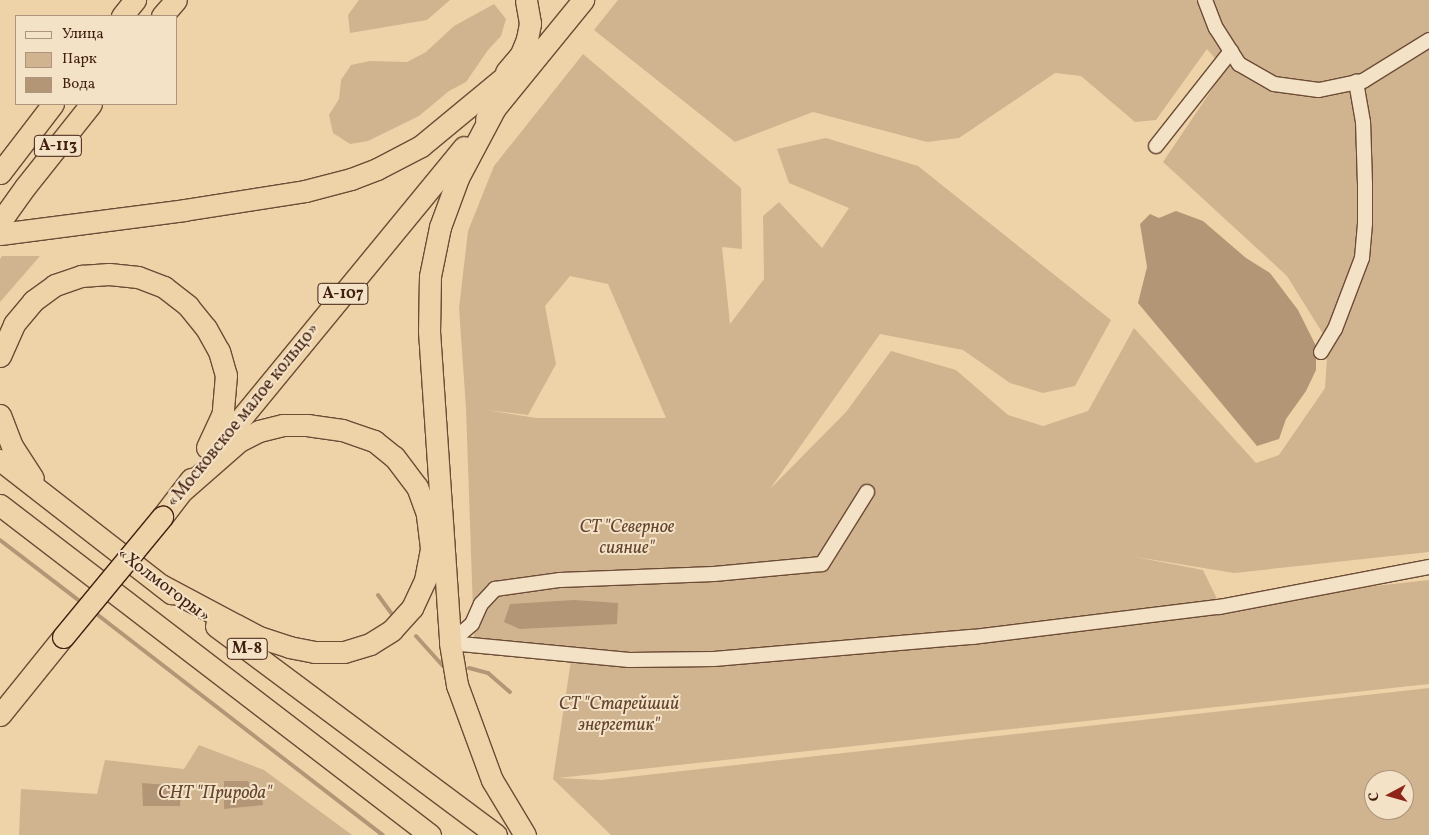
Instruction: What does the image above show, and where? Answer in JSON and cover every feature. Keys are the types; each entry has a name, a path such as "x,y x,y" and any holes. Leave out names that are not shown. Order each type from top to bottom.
{"highway":[{"path":"123,15 135,0"},
{"path":"163,15 176,0"},
{"path":"500,80 521,54 525,45 530,24 526,0"},
{"name":"«Московское малое кольцо»","path":"0,715 8,701 162,517 583,0"},
{"path":"0,234 220,205 305,191 351,179 377,169 421,146 548,42"},
{"name":"А-113","path":"0,173 52,105"},
{"name":"А-113","path":"0,222 24,187 90,105"},
{"path":"495,108 458,178 440,227 430,276 429,331 450,643 457,685 492,780 524,835"},
{"path":"0,356 14,324 32,301 55,285 81,276 109,274 138,277 164,287 188,306 206,328 219,351 226,375 223,413 188,484"},
{"path":"0,415 12,446 43,492"},
{"path":"161,585 259,636 289,647 314,652 344,652 370,644 392,630 412,608 425,580 430,548 427,514 417,487 394,457 374,441 342,430 308,425 283,424 267,428 239,441 188,484"},
{"name":"«Холмогоры»","path":"0,460 161,585 496,835"},
{"name":"«Холмогоры»","path":"0,506 430,835"},
{"path":"0,522 56,549"},
{"path":"365,787 414,835"}],"lane":[{"path":"1205,0 1216,28 1239,64 1274,84 1319,90 1363,81 1429,40"},
{"path":"1156,146 1231,51"},
{"path":"1321,352 1335,330 1362,258 1366,223 1365,175 1363,122 1356,82"},
{"path":"450,643 472,624 481,604 495,589 560,580 714,574 822,564 867,492"},
{"path":"450,643 629,660 714,659 972,637 1219,607 1429,568"}],"green space":[{"path":"359,0 450,0 427,20 350,33 348,15"},
{"path":"618,0 1429,0 1429,552 1234,573 1130,556 1203,570 1219,603 1429,580 1429,684 558,778 601,780 1429,688 1429,835 611,835 553,779 572,654 474,640 466,408 459,308 468,231 494,166 583,54 741,188 742,249 722,247 730,324 764,279 763,216 779,202 822,248 849,208 789,183 777,149 826,138 918,166 1111,320 1075,386 1043,393 1010,383 963,350 880,334 770,489 846,412 891,351 956,370 1008,415 1043,426 1088,411 1134,328 1256,463 1279,455 1325,388 1328,342 1287,276 1163,162 1225,70 1207,49 1156,120 1135,122 1081,76 1055,73 959,138 927,142 813,112 735,142 594,30","holes":["570,276 608,284 666,418 536,418 486,410 528,415 556,364 545,306"]},
{"path":"494,4 506,19 501,36 488,50 466,82 449,91 419,116 368,141 350,144 333,133 329,115 339,99 341,80 351,65 370,61 407,62 426,52 454,26"},
{"path":"2,256 40,256 0,302 0,259"},
{"name":"СНТ \"Природа\"","path":"199,745 264,770 352,835 19,835 21,789 97,794 105,760 184,769"}],"water":[{"path":"1176,211 1203,221 1246,258 1270,273 1298,310 1316,346 1316,370 1306,391 1286,419 1279,439 1257,446 1138,303 1147,267 1140,224 1150,214 1159,218"},
{"path":"574,600 618,603 617,624 520,629 504,622 510,604"},
{"path":"224,781 247,781 261,791 263,805 224,809"},
{"path":"142,783 181,786 180,806 143,806"}],"waterway":[{"path":"0,540 82,603"},
{"path":"378,595 391,613"},
{"path":"94,612 383,835"},
{"path":"416,636 443,666"},
{"path":"469,668 488,673 510,692"}],"park label":[{"name":"СТ \"Северное сияние\"","path":"627,539"},
{"name":"СТ \"Старейший энергетик\"","path":"619,716"}]}
